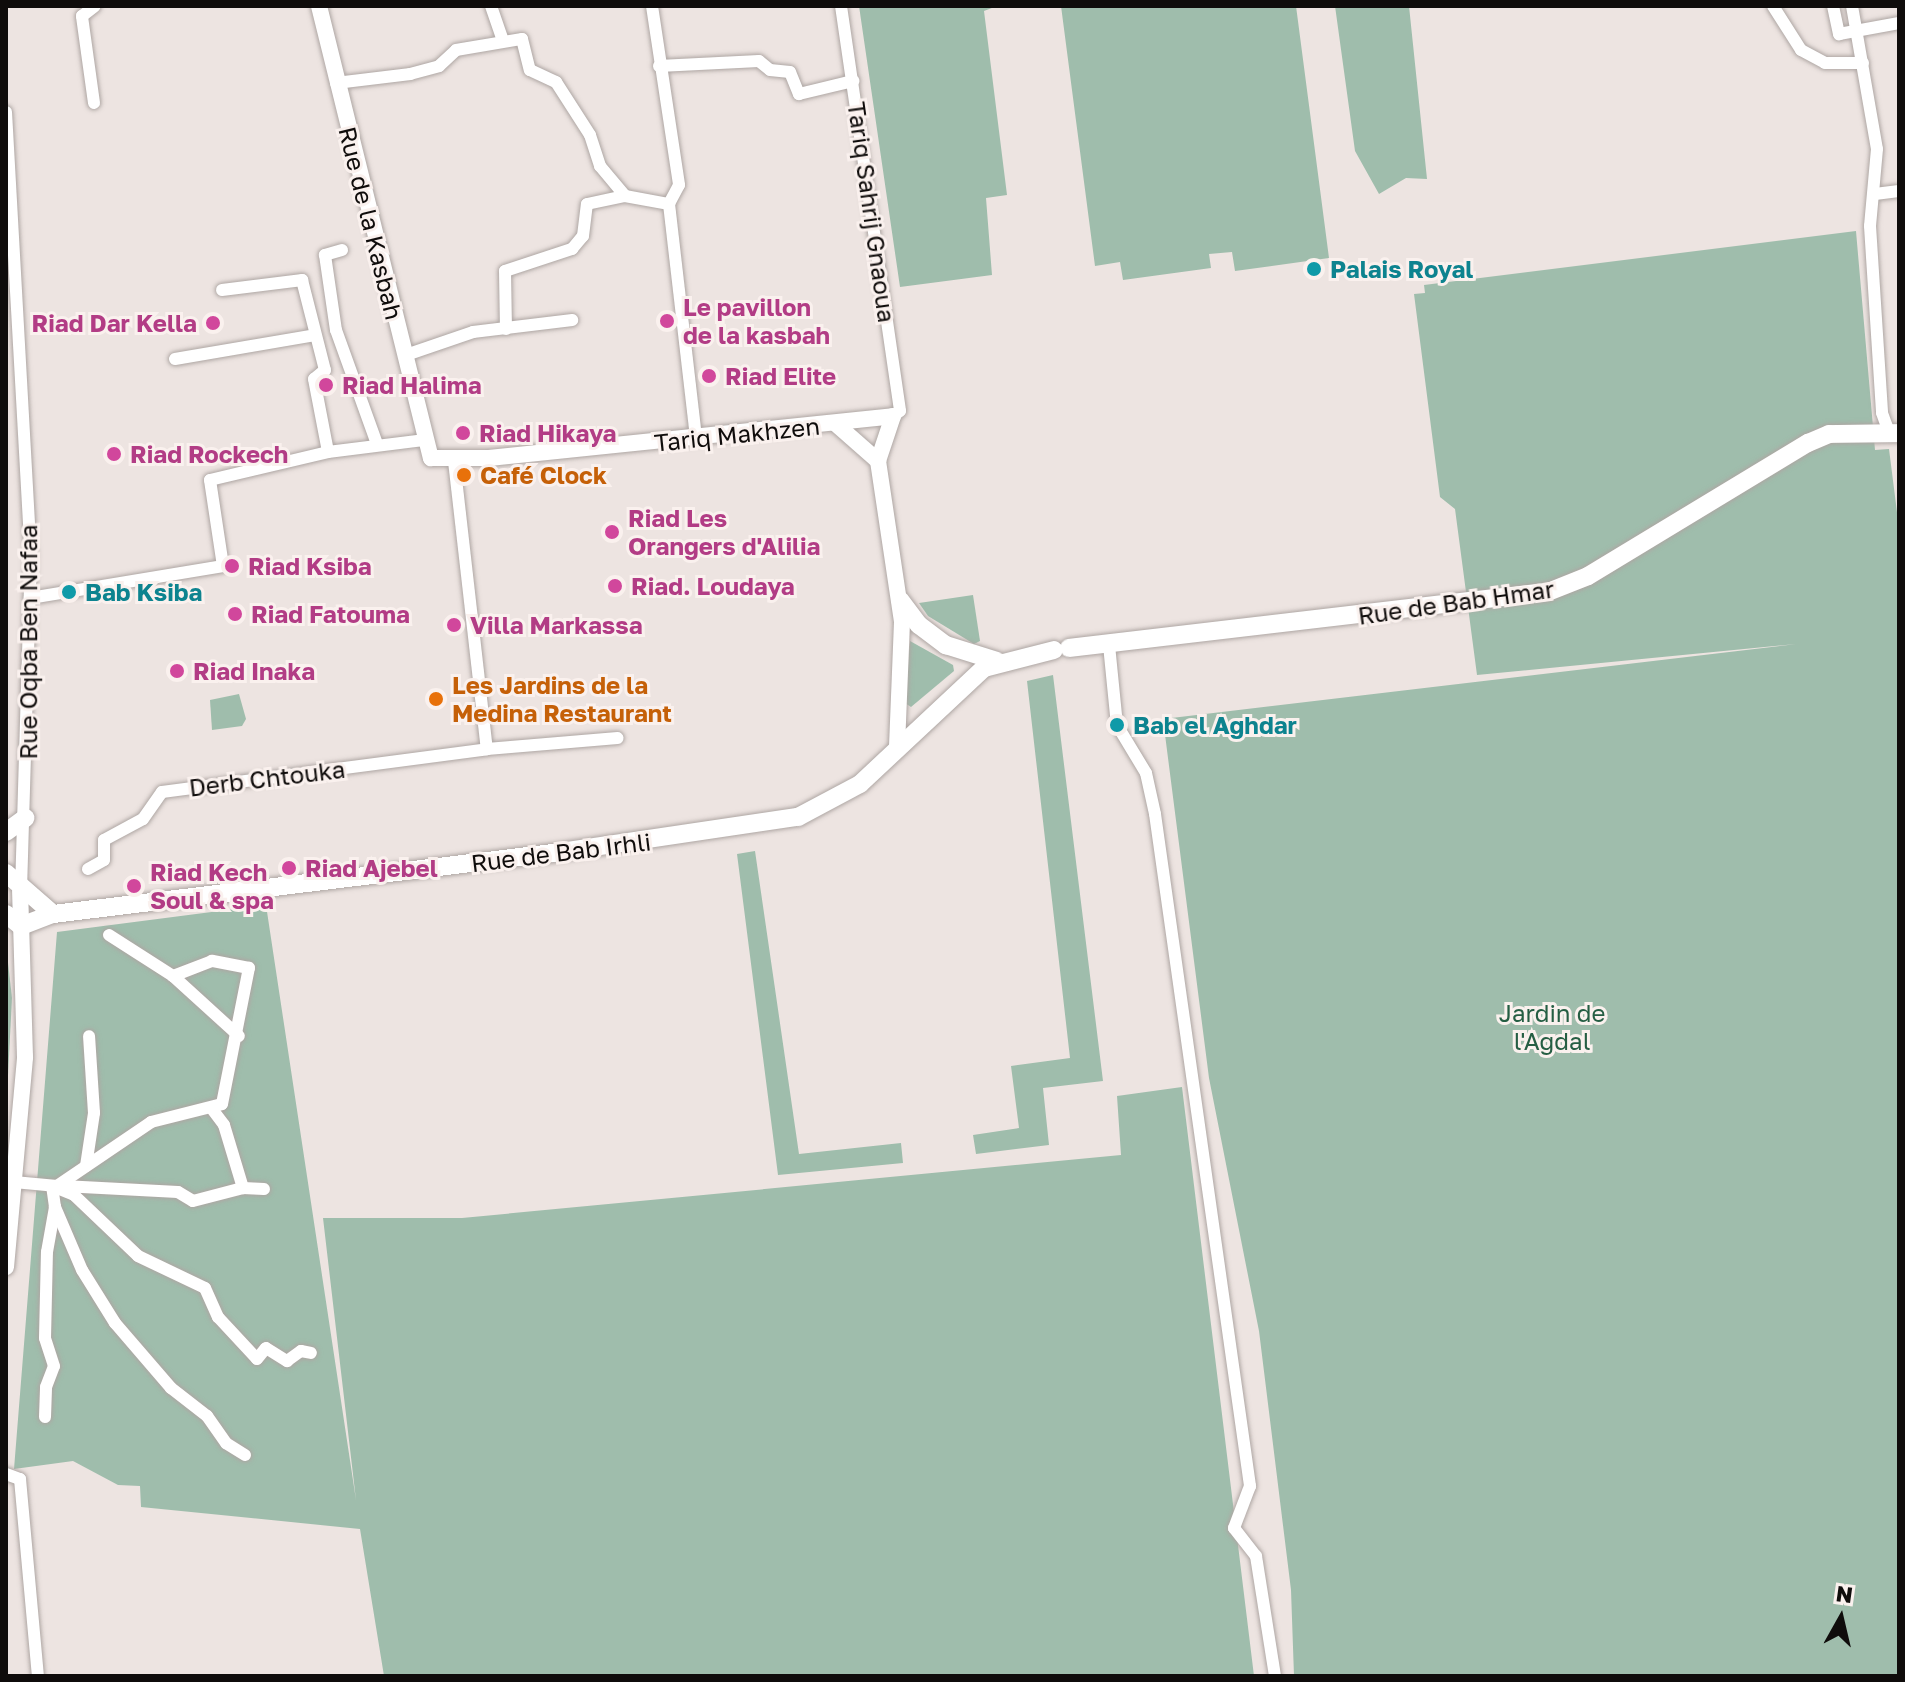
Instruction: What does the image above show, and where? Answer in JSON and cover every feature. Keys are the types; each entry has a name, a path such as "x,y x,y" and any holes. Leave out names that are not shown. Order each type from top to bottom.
{"main road":[{"name":"Rue de Bab Hmar","path":"1061,649 1548,592 1588,576 1808,443 1829,434 1894,433"},
{"path":"900,600 919,625 946,645 997,661"},
{"name":"Rue de Bab Irhli","path":"14,920 764,824 828,805 860,784 970,678 997,661 1061,649"},
{"path":"6,832 25,818"},
{"path":"6,873 20,891 53,914"}],"street":[{"path":"94,103 82,16 95,6"},
{"name":"Rue de la Kasbah","path":"319,6 425,440"},
{"path":"491,6 503,40"},
{"path":"652,6 679,185 669,204 696,439"},
{"name":"Tariq Sahrij Gnaoua","path":"841,6 900,411 893,416"},
{"path":"1773,6 1801,50 1825,63 1863,63"},
{"path":"1833,6 1837,33 1899,23"},
{"path":"1852,6 1877,149 1870,226 1882,413 1894,433"},
{"path":"336,83 410,74 439,66 456,50 522,39 530,70 556,82 593,142 600,166 625,196"},
{"path":"659,66 759,61 770,70 790,72 799,94 853,81"},
{"name":"Rue Oqba Ben Nafaa","path":"6,112 30,598 25,818 20,891 14,920 27,1016 6,1267"},
{"path":"1875,194 1899,191"},
{"path":"506,329 505,271 572,249 583,236 587,204 625,196 669,204"},
{"path":"342,250 325,255 336,330 377,444"},
{"path":"222,290 302,280 325,370 314,379 328,452"},
{"path":"406,355 465,334 572,320"},
{"path":"175,359 315,335"},
{"path":"893,416 878,461 900,600 897,747"},
{"name":"Tariq Makhzen","path":"454,461 696,439 893,416"},
{"path":"836,424 878,461"},
{"path":"30,598 223,566 210,480 328,452 425,440 431,458 454,461 487,749"},
{"path":"1109,645 1117,725 1146,773 1155,814 1250,1486 1234,1528 1256,1556 1275,1676"},
{"name":"Derb Chtouka","path":"88,869 104,860 104,840 143,819 162,792 487,749 618,738"},
{"path":"109,935 173,976 239,1036"},
{"path":"55,1186 151,1122 222,1104 239,1036 249,968 212,961 173,976"},
{"path":"86,1166 94,1113 89,1036"},
{"path":"212,1109 224,1125 243,1188"},
{"path":"14,1182 178,1192 193,1201 243,1188 264,1189"},
{"path":"45,1417 54,1366 45,1338 47,1252 55,1207 55,1186"},
{"path":"55,1186 74,1195 138,1256 205,1288 218,1317 257,1359 266,1348 287,1361 301,1351 311,1353"},
{"path":"55,1207 82,1270 115,1323 171,1388 207,1416 226,1443 245,1455"},
{"path":"6,1474 20,1479 38,1676"}],"green space":[{"path":"859,6 997,6 984,11 1007,195 986,198 992,275 900,287"},
{"path":"1061,6 1296,6 1329,258 1235,271 1232,252 1209,254 1211,268 1123,280 1120,262 1095,266"},
{"path":"1335,6 1409,6 1427,179 1406,178 1379,194 1355,151"},
{"name":"Jardin de l'Agdal","path":"1856,231 1875,450 1889,449 1899,528 1899,1676 1294,1676 1291,1590 1259,1331 1209,1078 1163,719 1796,644 1477,675 1455,509 1440,497 1414,294 1425,293 1424,285"},
{"path":"973,595 980,641 974,644 928,616 919,603"},
{"path":"910,641 953,665 954,671 911,707 905,703"},
{"path":"1053,675 1103,1081 1043,1088 1049,1145 976,1154 973,1135 1019,1128 1011,1066 1070,1058 1027,681"},
{"path":"239,694 246,719 242,726 212,730 210,700"},
{"path":"755,851 799,1154 901,1143 903,1163 778,1175 737,854"},
{"path":"266,905 356,1500 323,1218 462,1218 1121,1155 1117,1096 1182,1087 1254,1676 384,1676 360,1529 141,1507 140,1486 118,1485 73,1461 14,1469 57,932"},
{"path":"6,945 12,998 6,1114"}],"place":[{"name":"Palais Royal","path":"1314,269"},
{"name":"Le pavillon de la kasbah","path":"667,321"},
{"name":"Riad Dar Kella","path":"213,323"},
{"name":"Riad Elite","path":"709,376"},
{"name":"Riad Halima","path":"326,385"},
{"name":"Riad Hikaya","path":"463,433"},
{"name":"Riad Rockech","path":"114,454"},
{"name":"Café Clock","path":"464,475"},
{"name":"Riad Les Orangers d'Alilia","path":"612,532"},
{"name":"Riad Ksiba","path":"232,566"},
{"name":"Riad. Loudaya","path":"615,586"},
{"name":"Bab Ksiba","path":"69,592"},
{"name":"Riad Fatouma","path":"235,614"},
{"name":"Villa Markassa","path":"454,625"},
{"name":"Riad Inaka","path":"177,671"},
{"name":"Les Jardins de la Medina Restaurant","path":"436,699"},
{"name":"Bab el Aghdar","path":"1117,725"},
{"name":"Riad Ajebel","path":"289,868"},
{"name":"Riad Kech Soul & spa","path":"134,886"}]}
